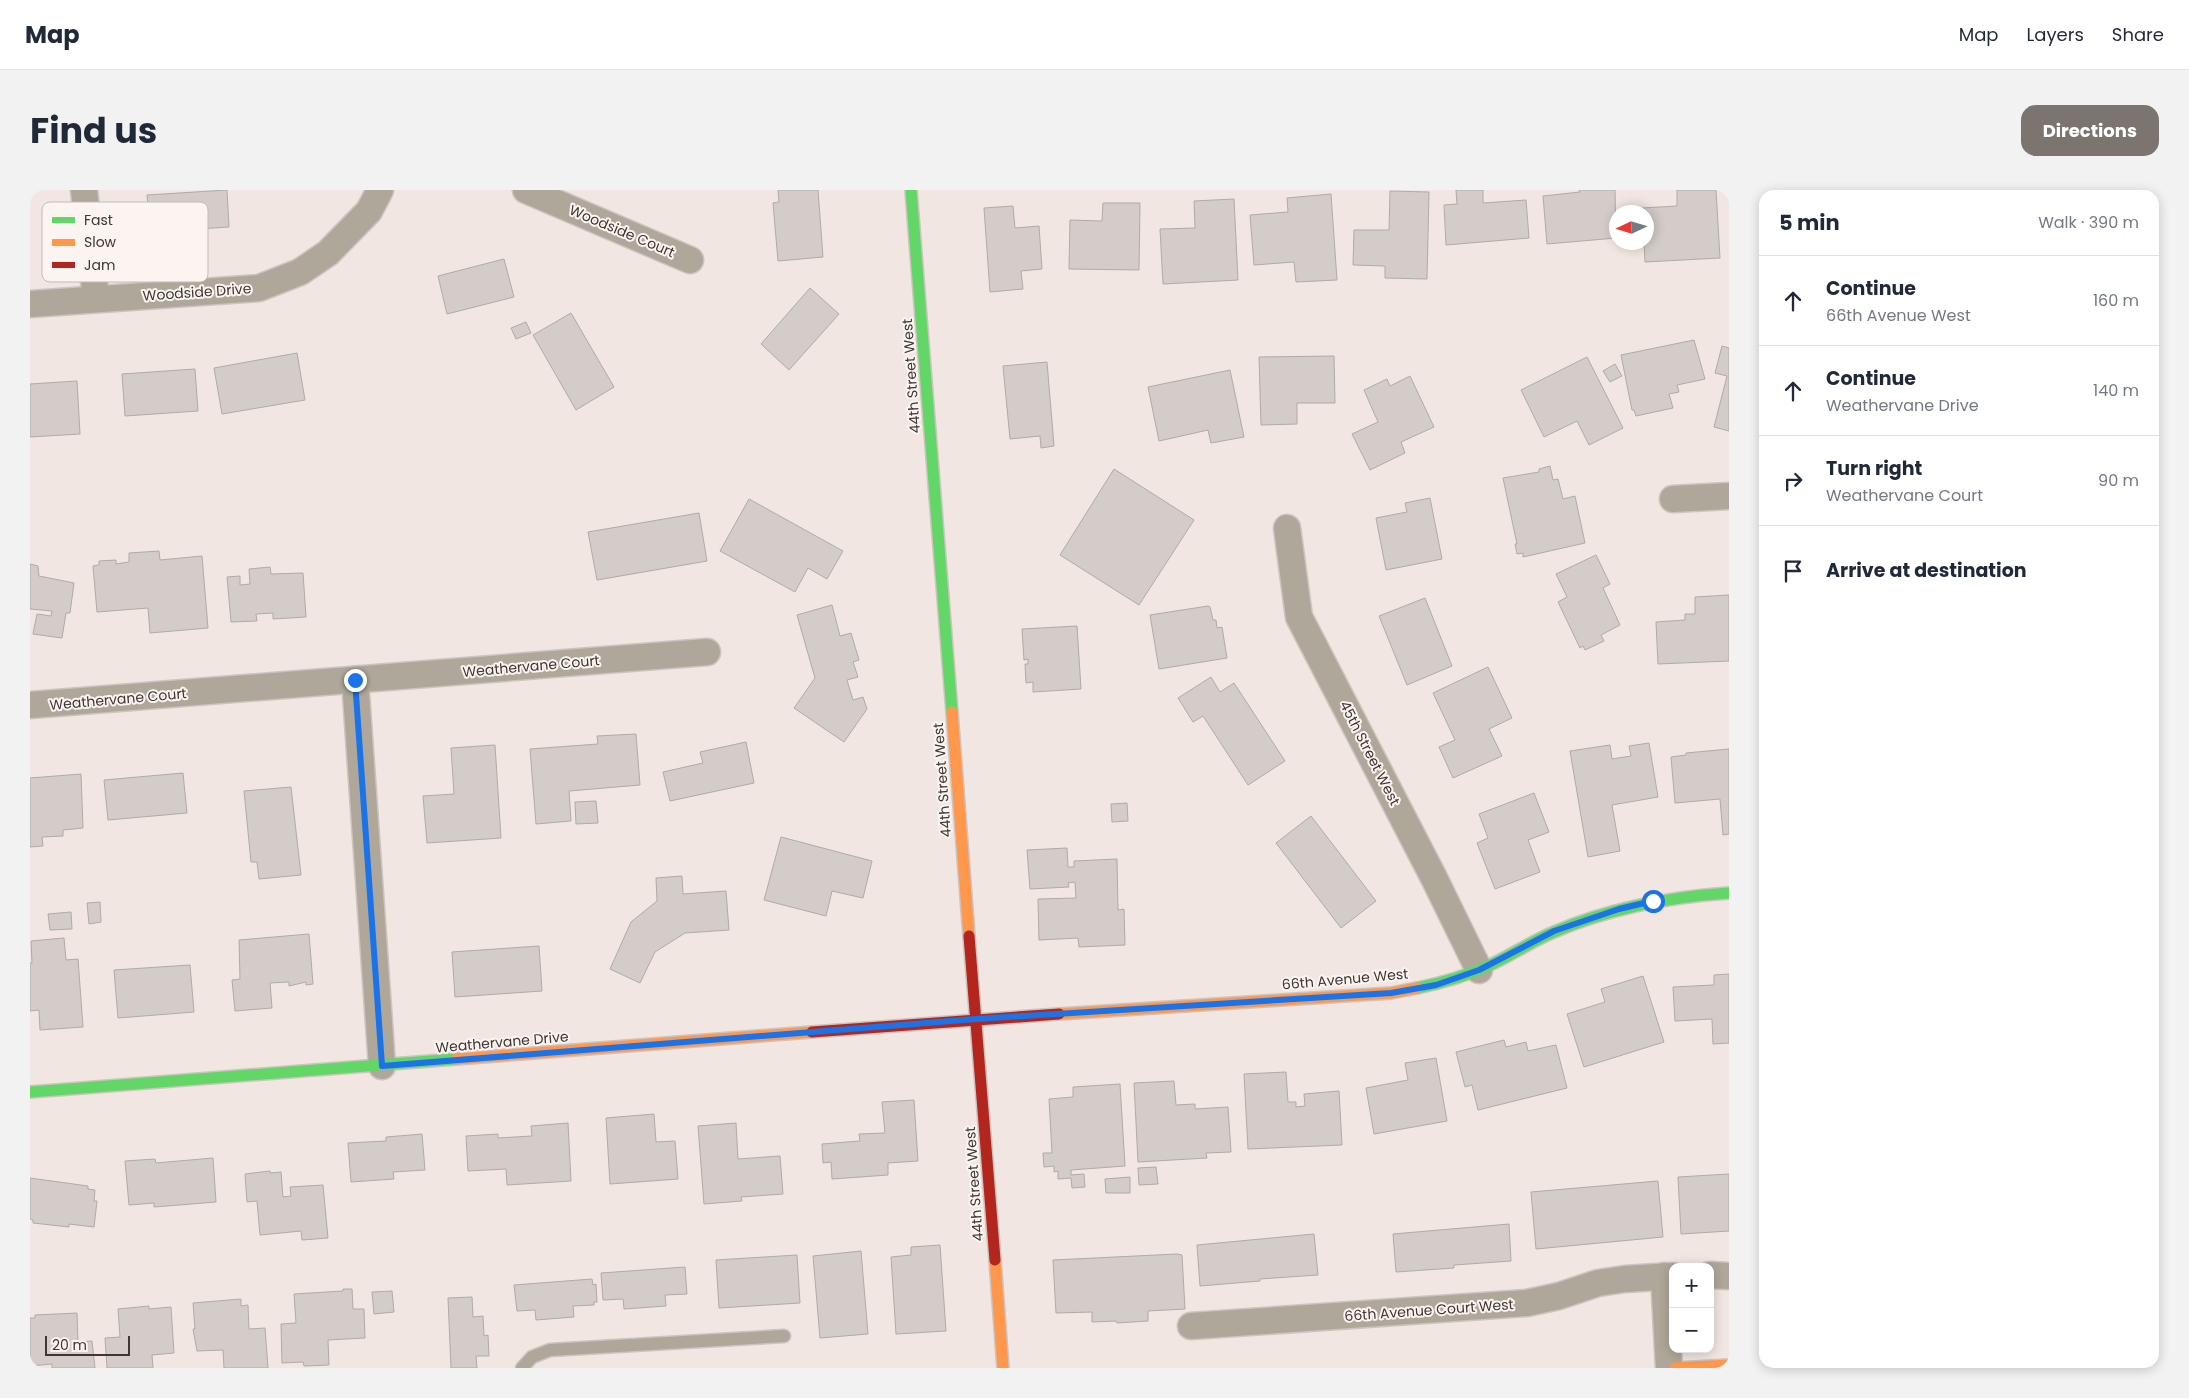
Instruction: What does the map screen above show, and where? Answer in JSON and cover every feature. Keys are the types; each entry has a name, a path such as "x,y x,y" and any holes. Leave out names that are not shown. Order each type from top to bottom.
{"street":[{"name":"Woodside Drive","path":"30,304 259,288 300,272 328,253 369,211 380,190"},
{"name":"Woodside Court","path":"526,190 690,260"},
{"name":"44th Street West","path":"911,190 1003,1368"},
{"path":"94,282 96,299"},
{"path":"1674,499 1729,496"},
{"name":"45th Street West","path":"1287,528 1300,617 1479,970"},
{"name":"Weathervane Court","path":"30,705 707,652"},
{"path":"355,680 382,1066"},
{"name":"66th Avenue West","path":"976,1019 1391,993 1436,985 1479,970 1554,931 1619,909 1687,896 1729,893"},
{"name":"Weathervane Drive","path":"30,1092 976,1019"},
{"path":"1714,1275 1729,1276"},
{"name":"66th Avenue Court West","path":"1190,1326 1526,1303 1559,1296 1598,1283 1624,1278 1668,1276 1669,1368"},
{"path":"1675,1368 1729,1365"}],"lane":[{"path":"522,1368 532,1357 550,1350 784,1336"}],"building":[{"path":"227,190 229,227 208,228 208,202 148,202 147,195"},
{"path":"778,190 818,190 823,257 778,261 773,203 779,202"},
{"path":"1456,190 1483,190 1483,203 1526,200 1529,238 1446,245 1444,205 1457,204"},
{"path":"1579,190 1615,190 1615,205 1609,205 1609,239 1547,244 1543,196 1580,192"},
{"path":"1677,190 1716,190 1720,258 1645,262 1644,250 1654,250 1654,207 1677,206"},
{"path":"1390,191 1429,192 1427,279 1385,278 1385,266 1353,265 1354,230 1389,230"},
{"path":"1331,194 1337,280 1296,282 1294,262 1254,265 1250,215 1288,212 1287,198"},
{"path":"1234,199 1238,280 1163,284 1160,229 1195,228 1194,201"},
{"path":"1103,203 1140,203 1139,270 1069,269 1070,220 1102,221"},
{"path":"1013,206 1015,228 1039,226 1042,269 1021,271 1023,289 990,292 984,208"},
{"path":"504,259 514,297 447,314 438,276"},
{"path":"810,288 839,314 789,370 761,344"},
{"path":"571,313 614,387 576,410 533,335"},
{"path":"526,322 531,333 516,339 511,328"},
{"path":"1694,340 1705,379 1677,385 1679,392 1669,394 1673,408 1636,416 1634,410 1632,410 1621,355"},
{"path":"1722,346 1729,348 1729,431 1714,427 1727,376 1715,373"},
{"path":"297,353 305,400 222,414 214,368"},
{"path":"1334,356 1335,403 1297,403 1297,424 1261,425 1259,357"},
{"path":"1587,357 1623,428 1589,445 1577,421 1544,437 1521,390"},
{"path":"1047,362 1054,446 1041,448 1040,436 1010,439 1003,366"},
{"path":"1615,364 1622,376 1610,382 1603,371"},
{"path":"195,369 198,411 125,416 122,374"},
{"path":"1230,370 1244,437 1211,443 1208,430 1159,441 1148,387"},
{"path":"1410,376 1434,427 1401,442 1405,453 1370,470 1352,434 1378,422 1364,390 1387,379 1390,386"},
{"path":"77,381 80,434 30,437 30,384"},
{"path":"1550,466 1553,480 1558,479 1563,499 1575,496 1585,543 1523,557 1523,553 1517,554 1515,544 1517,544 1503,478 1539,472 1539,469"},
{"path":"1114,469 1194,520 1139,605 1060,555"},
{"path":"1430,498 1442,559 1386,570 1376,518 1407,512 1405,503"},
{"path":"749,499 843,551 827,579 808,568 795,592 720,551"},
{"path":"699,513 707,561 597,580 588,532"},
{"path":"159,551 160,560 202,556 208,628 150,633 148,608 97,612 93,566 99,565 99,561 116,560 116,564 129,562 129,553"},
{"path":"1596,555 1610,584 1603,588 1620,625 1601,635 1604,641 1585,650 1583,646 1580,648 1558,602 1567,597 1556,574"},
{"path":"30,564 38,566 39,576 74,583 70,613 66,613 62,638 33,634 37,614 51,616 52,611 30,609"},
{"path":"270,567 271,574 303,573 306,617 273,619 273,613 256,614 257,621 231,622 227,577 240,576 240,585 250,584 249,569"},
{"path":"1729,595 1729,661 1658,664 1656,622 1685,620 1685,614 1695,614 1695,597"},
{"path":"1425,598 1452,666 1407,685 1379,616"},
{"path":"832,605 840,636 851,633 859,660 853,662 858,677 847,680 853,700 863,697 867,709 844,742 794,708 815,678 797,615"},
{"path":"1210,607 1213,620 1216,620 1217,628 1222,627 1227,658 1159,669 1150,615"},
{"path":"1077,626 1081,689 1033,692 1033,682 1026,683 1025,664 1028,664 1028,659 1024,660 1022,629"},
{"path":"1488,667 1512,718 1489,729 1502,756 1453,778 1439,747 1455,740 1433,693"},
{"path":"1211,677 1220,692 1234,683 1285,761 1248,785 1203,716 1193,722 1178,698"},
{"path":"636,734 640,785 569,791 571,821 536,824 530,749 598,744 597,736"},
{"path":"746,742 754,783 670,801 663,772 703,763 700,752"},
{"path":"1649,743 1658,797 1612,805 1620,851 1588,857 1570,751 1610,745 1612,759 1631,756 1629,746"},
{"path":"495,745 501,838 427,843 423,796 454,794 451,748"},
{"path":"1729,749 1729,834 1723,835 1720,799 1675,803 1671,757 1686,755 1686,753"},
{"path":"183,773 187,813 108,820 104,780"},
{"path":"81,774 83,828 63,830 63,836 42,837 43,846 30,847 30,778"},
{"path":"291,787 301,875 259,879 257,862 251,862 244,791"},
{"path":"1534,793 1549,832 1528,840 1540,872 1495,889 1477,843 1488,838 1479,814"},
{"path":"596,801 598,823 576,824 575,802"},
{"path":"1127,803 1128,821 1112,822 1111,804"},
{"path":"1311,816 1376,901 1341,928 1276,843"},
{"path":"781,837 872,861 863,898 832,891 826,916 764,900"},
{"path":"1067,848 1068,867 1074,867 1074,861 1117,859 1118,910 1124,909 1125,945 1079,947 1078,938 1039,940 1038,899 1076,898 1075,882 1068,883 1069,887 1030,889 1027,850"},
{"path":"682,876 683,894 726,891 729,930 685,933 655,952 640,983 610,969 631,922 657,901 656,878"},
{"path":"100,902 101,922 89,924 87,903"},
{"path":"71,912 72,929 50,930 48,914"},
{"path":"309,934 313,984 306,985 306,982 289,986 289,982 270,983 272,1008 235,1011 232,980 240,979 239,940"},
{"path":"64,938 66,960 78,959 83,1027 40,1030 39,1010 30,1011 31,941"},
{"path":"539,946 542,991 455,997 452,952"},
{"path":"190,965 194,1012 118,1018 114,970"},
{"path":"1729,974 1729,1043 1713,1044 1712,1019 1675,1021 1673,987 1714,985 1714,975"},
{"path":"1643,976 1664,1042 1584,1067 1567,1014 1605,1002 1601,989"},
{"path":"1504,1040 1506,1047 1526,1042 1528,1051 1556,1045 1567,1088 1478,1110 1472,1085 1465,1087 1456,1052"},
{"path":"1436,1058 1447,1121 1374,1134 1366,1088 1408,1080 1405,1063"},
{"path":"1286,1072 1288,1102 1296,1102 1296,1107 1305,1106 1304,1094 1339,1091 1342,1145 1248,1149 1244,1074"},
{"path":"1174,1081 1176,1105 1195,1104 1195,1109 1228,1107 1231,1152 1206,1153 1207,1158 1138,1162 1134,1083"},
{"path":"1120,1084 1125,1166 1071,1170 1071,1175 1084,1174 1085,1187 1072,1188 1071,1178 1058,1179 1058,1171 1054,1172 1054,1166 1044,1167 1043,1153 1052,1153 1049,1099 1073,1097 1073,1087"},
{"path":"914,1100 918,1161 888,1163 888,1175 832,1179 831,1162 823,1163 822,1144 860,1141 859,1134 885,1133 882,1102"},
{"path":"654,1114 656,1142 675,1141 678,1179 610,1184 606,1118"},
{"path":"568,1123 571,1181 507,1185 506,1169 468,1171 466,1136 498,1134 498,1138 532,1136 531,1126"},
{"path":"736,1123 738,1159 780,1156 783,1194 741,1197 742,1201 704,1204 698,1126"},
{"path":"422,1134 425,1170 393,1172 394,1179 351,1182 348,1143 386,1141 386,1137"},
{"path":"213,1158 216,1202 154,1207 154,1203 129,1205 125,1161 155,1159 156,1163"},
{"path":"1156,1167 1158,1184 1139,1185 1138,1168"},
{"path":"270,1171 270,1173 281,1172 283,1197 291,1196 290,1187 323,1185 328,1238 302,1240 301,1231 260,1235 257,1201 247,1202 245,1174"},
{"path":"1729,1174 1729,1231 1681,1234 1678,1177"},
{"path":"1130,1177 1130,1193 1106,1193 1105,1179"},
{"path":"30,1178 88,1186 88,1189 95,1190 94,1201 97,1201 94,1227 69,1224 69,1227 33,1223 33,1220 30,1219"},
{"path":"1658,1181 1663,1237 1536,1249 1531,1192"},
{"path":"1509,1224 1511,1261 1454,1265 1454,1268 1396,1272 1393,1234"},
{"path":"1314,1234 1318,1275 1200,1286 1197,1245"},
{"path":"940,1245 946,1331 896,1334 891,1257 911,1255 911,1247"},
{"path":"861,1251 868,1334 820,1338 813,1256"},
{"path":"797,1255 800,1303 719,1308 716,1260"},
{"path":"1182,1255 1185,1309 1148,1311 1148,1321 1117,1323 1116,1321 1092,1322 1092,1312 1056,1313 1053,1260"},
{"path":"685,1267 687,1294 665,1295 666,1306 624,1309 623,1299 603,1300 601,1273"},
{"path":"592,1279 593,1285 596,1284 597,1302 594,1302 594,1305 573,1306 574,1317 536,1320 535,1310 517,1311 514,1285"},
{"path":"343,1289 352,1289 353,1309 364,1309 365,1338 328,1340 329,1365 304,1366 303,1362 282,1363 281,1324 296,1323 294,1294 343,1291"},
{"path":"392,1291 394,1312 374,1314 372,1292"},
{"path":"472,1297 473,1317 483,1316 484,1336 488,1335 489,1356 476,1356 477,1368 451,1368 448,1298"},
{"path":"241,1299 241,1306 248,1305 249,1329 265,1328 268,1368 224,1368 223,1350 197,1351 193,1329 195,1329 193,1303"},
{"path":"149,1306 149,1309 171,1307 174,1353 152,1355 153,1368 107,1368 105,1338 120,1337 118,1309"},
{"path":"77,1313 78,1342 92,1341 95,1368 52,1368 52,1364 30,1366 30,1318 35,1318 35,1315"}],"traffic: fast":[{"path":"911,190 952,712"},
{"path":"1417,988 1454,979 1481,969 1546,936 1597,916 1640,905 1684,897 1729,893"},
{"path":"30,1092 456,1059"}],"traffic: slow":[{"path":"952,712 969,936"},
{"path":"1059,1014 1391,993 1417,988"},
{"path":"456,1059 812,1032"},
{"path":"995,1260 1003,1368"},
{"path":"1675,1368 1729,1365"}],"traffic: jam":[{"path":"969,936 995,1260"},
{"path":"812,1032 1059,1014"}],"route":[{"path":"355,680 382,1066 976,1019 1391,993 1436,985 1479,970 1554,931 1619,909 1653,901"}]}
